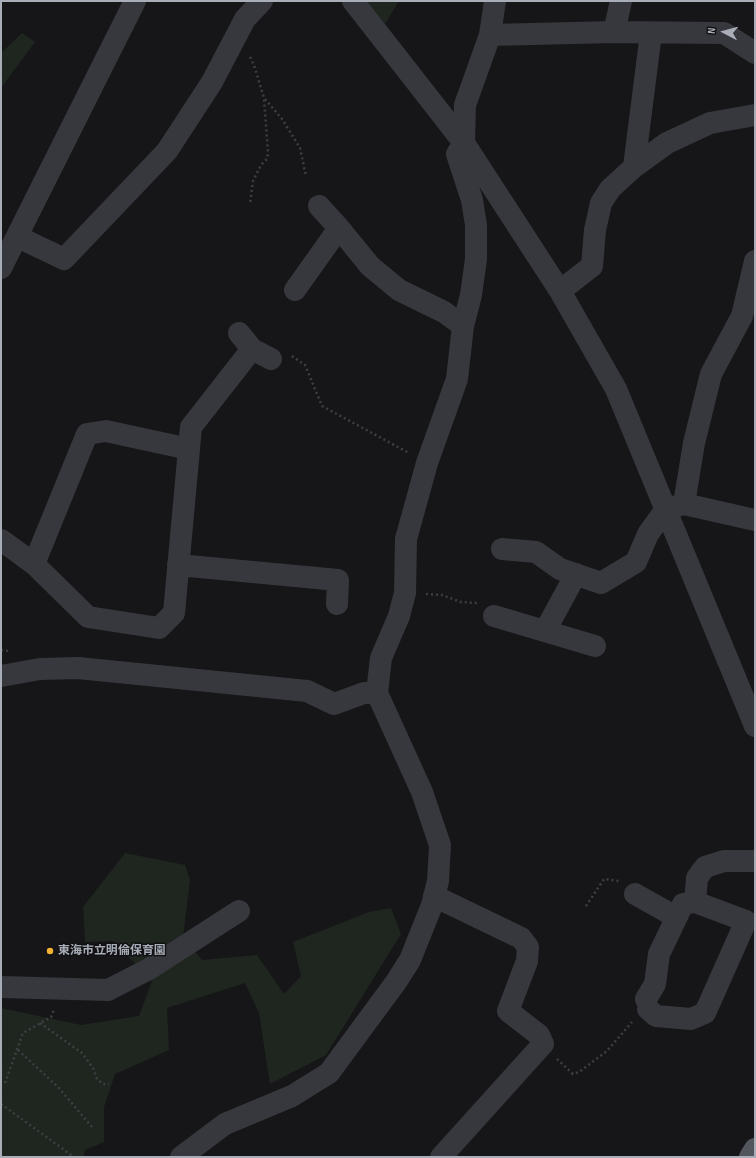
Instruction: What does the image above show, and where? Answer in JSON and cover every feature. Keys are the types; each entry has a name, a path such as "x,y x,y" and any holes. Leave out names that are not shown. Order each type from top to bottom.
{"main road":[{"path":"750,1157 755,1149"}],"street":[{"path":"1,268 18,237 135,1"},
{"path":"18,237 64,259 167,151 212,82 245,19 262,1"},
{"path":"353,1 464,143 560,291 616,389 675,506 749,696 755,726"},
{"path":"181,1157 225,1124 292,1096 329,1073 396,982 410,960 434,896 438,881 440,845 422,792 377,693 381,658 399,616 406,593 406,539 427,463 458,379 464,326 474,273 476,225 472,200 457,154 464,143 465,105 490,35 496,1"},
{"path":"614,32 622,1"},
{"path":"490,35 614,32 724,33 755,53"},
{"path":"634,167 651,33"},
{"path":"560,291 592,266 594,230 601,203 610,189 634,167 667,143 710,123 755,115"},
{"path":"319,206 370,266 399,290 444,312 464,326"},
{"path":"295,290 339,228"},
{"path":"502,549 536,552 560,568 601,583 636,562 648,534 675,506 694,443 711,374 748,317 755,261"},
{"path":"1,540 34,564 88,617 159,628 174,613 191,427 245,341 271,359"},
{"path":"34,564 87,434 106,431 189,449"},
{"path":"675,506 755,520"},
{"path":"178,565 338,580 337,604"},
{"path":"545,631 576,574"},
{"path":"487,610 545,631 596,646"},
{"path":"1,676 40,669 78,668 307,691 334,704 364,693 377,693"},
{"path":"695,902 697,878 705,866 724,861 755,861"},
{"path":"635,894 676,917"},
{"path":"434,896 521,938 528,947 527,961 508,1011 539,1035 543,1044 441,1157"},
{"path":"695,902 746,922 705,1013 691,1019 656,1016 647,1004 655,984 659,954 683,904 695,902"},
{"path":"1,987 49,990 108,990 149,969 239,911"}],"path":[{"path":"232,43 249,56 254,65 264,98 267,159 261,165 254,181 250,204"},
{"path":"264,98 282,119 300,148 306,176"},
{"path":"271,359 278,355 295,357 305,366 322,406 427,463"},
{"path":"406,593 442,595 487,610"},
{"path":"586,906 604,879 618,881 635,894"},
{"path":"5,1083 24,1033 51,1017 55,1011 48,996 49,990"},
{"path":"543,1044 567,1070 573,1074 579,1072 607,1051 624,1033 647,1004"},
{"path":"40,1023 82,1053 97,1079 103,1084 109,1084"},
{"path":"18,1050 58,1087 92,1127"},
{"path":"1,1104 74,1157"}],"shaded area":[{"path":"367,1 399,1 385,24"},
{"path":"22,33 35,42 1,88 1,53"},
{"path":"125,853 185,865 190,880 183,937 202,960 257,955 284,994 301,976 293,942 369,912 391,908 401,934 326,1055 270,1084 259,1013 245,983 167,1008 169,1050 115,1074 104,1107 104,1142 85,1150 83,1157 1,1157 1,1008 81,1025 139,1016 152,981 113,941 85,942 83,907"}],"place":[{"name":"東海市立明倫保育園","path":"50,951"}]}
